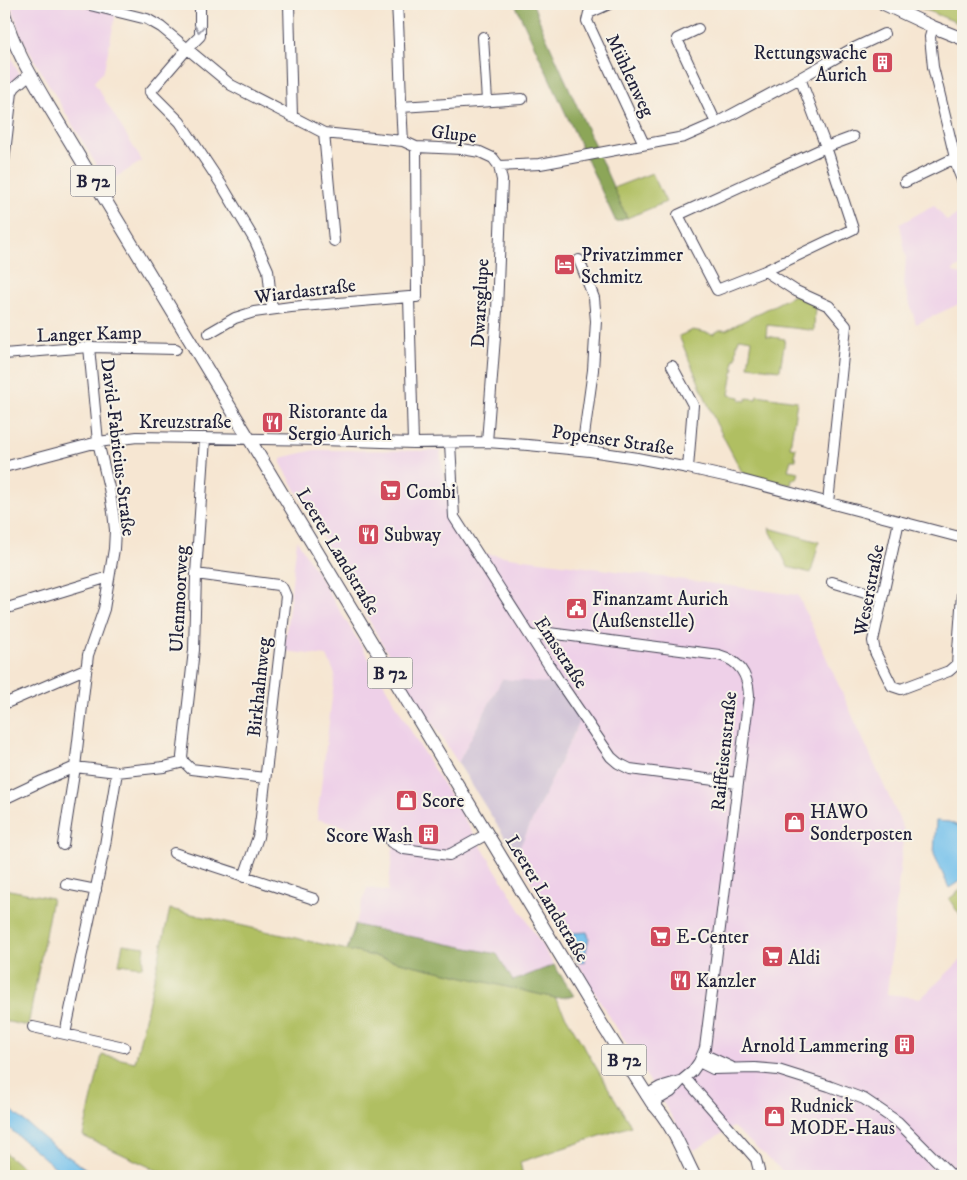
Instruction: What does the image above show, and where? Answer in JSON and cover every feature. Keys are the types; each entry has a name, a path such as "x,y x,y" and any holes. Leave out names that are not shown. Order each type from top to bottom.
{"main road":[{"path":"884,4 963,39"},
{"name":"Leerer Landstraße","path":"4,13 16,45 30,74 467,802 649,1099 654,1114 694,1174"}],"street":[{"name":"Glupe","path":"86,4 108,6 147,19 161,27 230,85 324,133 403,142 416,146 480,152 493,158 499,166"},
{"path":"200,4 200,36 150,92 180,122 223,187 254,241 268,270 272,309"},
{"path":"289,4 292,117"},
{"path":"397,4 403,142"},
{"name":"Mühlenweg","path":"608,4 589,13 587,21 644,144"},
{"path":"933,27 930,36 933,67 958,170 963,182"},
{"path":"698,29 676,39 716,122"},
{"path":"499,166 540,164 684,136 716,122 848,51 884,34"},
{"path":"483,37 487,101"},
{"path":"4,160 12,92 14,87 30,74"},
{"path":"800,78 826,147 854,229 765,271 717,290 678,215 826,147 853,137"},
{"path":"401,107 522,99"},
{"path":"324,133 334,241"},
{"path":"413,443 409,297 417,297 416,146"},
{"path":"905,182 955,158"},
{"name":"Dwarsglupe","path":"487,442 497,311 502,180 499,166"},
{"path":"579,260 594,298 596,321 593,370 582,450"},
{"path":"765,271 796,291 829,306 846,326 828,503"},
{"name":"Wiardastraße","path":"209,333 235,318 254,312 409,297"},
{"name":"Langer Kamp","path":"4,354 89,347 176,349"},
{"name":"David-Fabricius-Straße","path":"62,845 75,767 85,669 104,609 114,549 115,530 109,488 98,442 89,347"},
{"path":"672,366 693,405 688,468"},
{"name":"Kreuzstraße","path":"4,466 98,442 137,437 249,439"},
{"name":"Ulenmoorweg","path":"184,762 182,757 194,650 196,574 205,438"},
{"name":"Popenser Straße","path":"249,439 413,443 487,442 582,450 688,468 963,538"},
{"name":"Emsstraße","path":"450,443 454,517 559,682 611,756 618,763 630,769 737,783"},
{"name":"Weserstraße","path":"899,521 873,641 875,652 892,686 901,689 949,671 957,664 963,580"},
{"name":"Birkhahnweg","path":"196,574 278,585 283,588 286,596 261,817 258,837 244,877"},
{"path":"4,609 109,577"},
{"path":"832,582 882,597"},
{"name":"Raiffeisenstraße","path":"531,637 549,633 719,655 733,661 744,673 747,680 748,692 717,956 712,982 706,1039 701,1058"},
{"path":"4,704 85,669"},
{"path":"4,799 75,767 117,772 164,767 184,762 192,769 265,778"},
{"path":"65,1034 96,890 117,772"},
{"path":"391,842 404,849 449,855 487,834"},
{"path":"174,853 314,899"},
{"path":"66,884 96,890"},
{"path":"33,1027 124,1047"},
{"path":"649,1099 671,1092 692,1072 701,1058 734,1068 778,1070 864,1099 898,1122 952,1176"},
{"path":"683,1079 756,1159 760,1170"}],"shaded area":[{"path":"11,4 63,4 116,13 104,70 94,82 142,161 107,183 20,34"},
{"path":"4,41 19,74 9,87 7,107 4,107"},
{"path":"934,205 947,221 963,211 963,264 952,271 963,276 963,302 916,324 904,285 906,257 900,224"},
{"path":"315,450 440,451 450,518 472,552 798,595 904,830 887,994 921,998 961,960 963,963 963,1176 788,1176 733,1127 693,1151 595,993 516,855 581,718 502,679 458,763 384,647 281,463 281,458"},
{"path":"297,540 422,750 554,965 513,981 497,954 355,925 367,888 388,891 394,840 317,819 335,674 327,656 284,651"},
{"path":"502,679 557,684 581,718 516,855 458,763"}],"green space":[{"path":"515,4 533,4 627,218 616,222"},
{"path":"911,4 963,4 963,25 916,6"},
{"path":"652,173 666,202 627,218 613,188"},
{"path":"794,295 815,305 814,331 767,325 766,336 785,339 780,370 748,366 752,340 739,338 729,395 740,397 740,400 746,401 747,398 756,399 757,395 797,401 790,447 796,448 794,456 796,460 791,460 788,470 799,472 797,479 792,480 791,485 743,474 716,423 679,336 693,330 713,334 720,330 726,330"},
{"path":"769,528 819,542 811,573 788,567"},
{"path":"963,888 963,920 949,899"},
{"path":"4,889 52,898 28,1026 4,1021"},
{"path":"170,909 555,998 631,1126 520,1162 523,1176 169,1176 83,1136 102,1055 135,1062"},
{"path":"355,925 497,954 513,981 554,965 574,996 555,998 347,950"},
{"path":"123,944 145,947 142,967 119,964"},
{"path":"4,1152 32,1176 4,1176"}],"water":[{"path":"936,821 949,822 963,828 963,879 949,888 934,854"},
{"path":"587,932 589,937 584,962 580,961 578,963 569,945 567,935"},
{"path":"4,1104 53,1146 96,1176 68,1176 61,1172 4,1124"}],"place":[{"name":"Rettungswache Aurich","path":"883,63"},
{"name":"Privatzimmer Schmitz","path":"565,265"},
{"name":"Ristorante da Sergio Aurich","path":"272,422"},
{"name":"Combi","path":"390,491"},
{"name":"Subway","path":"368,534"},
{"name":"Finanzamt Aurich (Außenstelle)","path":"576,609"},
{"name":"Score","path":"406,800"},
{"name":"HAWO Sonderposten","path":"794,822"},
{"name":"Score Wash","path":"429,835"},
{"name":"E-Center","path":"660,936"},
{"name":"Aldi","path":"772,957"},
{"name":"Kanzler","path":"680,980"},
{"name":"Arnold Lammering","path":"904,1045"},
{"name":"Rudnick MODE-Haus","path":"774,1116"}]}
